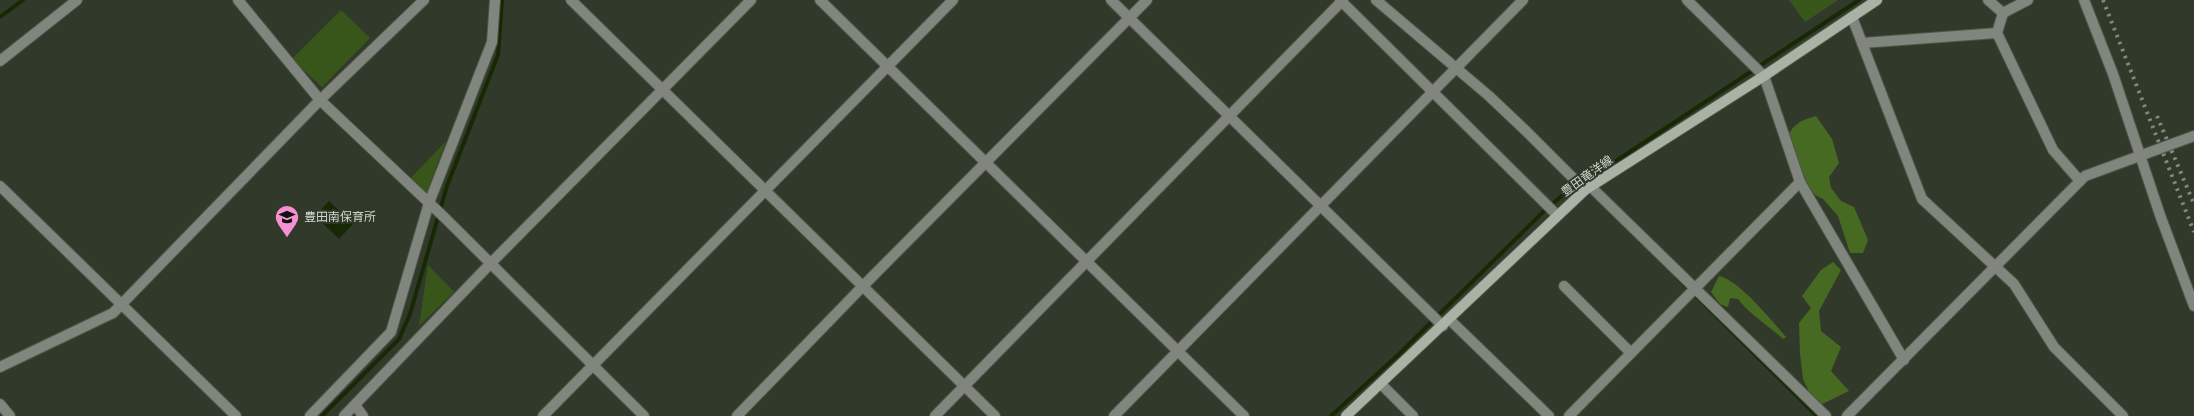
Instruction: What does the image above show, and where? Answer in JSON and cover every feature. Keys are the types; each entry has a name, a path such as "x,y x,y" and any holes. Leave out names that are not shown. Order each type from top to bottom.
{"main road":[{"name":"豊田竜洋線","path":"1346,416 1446,323 1557,215 1588,189 1764,76 1877,0"}],"street":[{"path":"0,61 77,0"},
{"path":"238,0 320,100 429,203 644,416"},
{"path":"0,368 113,313 320,100 424,0"},
{"path":"310,416 391,332 429,203 492,42 495,0"},
{"path":"571,0 996,416"},
{"path":"344,416 490,264 751,0"},
{"path":"820,0 1244,416"},
{"path":"543,416 953,0"},
{"path":"1111,0 1321,206 1548,416"},
{"path":"737,416 863,286 1147,0"},
{"path":"1376,0 1458,68 1695,288 1826,416"},
{"path":"1114,416 1523,0"},
{"path":"1688,0 1764,76 1800,182 1904,360"},
{"path":"1988,0 2002,13"},
{"path":"2028,0 2002,13 1997,33 2053,150 2080,181"},
{"path":"2084,0 2097,31 2160,215 2194,306"},
{"path":"936,416 1341,1 1557,215"},
{"path":"1852,17 1922,199 2014,284 2054,347 2123,416"},
{"path":"1862,43 1997,33"},
{"path":"1847,416 2085,176 2194,136"},
{"path":"1569,416 1800,182"},
{"path":"0,186 236,416"},
{"path":"1564,286 1631,353"},
{"path":"1381,384 1413,416"},
{"path":"0,404 10,416"},
{"path":"355,405 364,416"}],"shaded area":[{"path":"1789,0 1838,0 1805,22"},
{"path":"341,10 370,38 322,87 292,59"},
{"path":"446,141 426,194 410,179"},
{"path":"329,201 353,224 339,239 315,216"},
{"path":"428,265 454,292 419,326"}],"green space":[{"path":"1816,116 1832,139 1839,163 1829,177 1831,188 1841,201 1854,207 1868,240 1863,253 1850,253 1838,216 1823,199 1815,195 1805,181 1786,140 1791,130 1797,124"},
{"path":"1833,262 1841,270 1819,311 1821,331 1841,347 1831,371 1849,391 1816,407 1803,379 1799,323 1811,308 1802,296 1821,270"},
{"path":"1719,276 1727,279 1745,293 1786,337 1783,339 1753,315 1738,299 1730,298 1728,307 1720,304 1711,292"}],"waterway":[{"path":"0,17 23,0"},
{"path":"322,416 399,339 410,314 447,186 498,55 502,0"},
{"path":"1331,416 1399,354 1543,212 1579,181 1601,171 1859,0"},
{"path":"1677,277 1817,416"}],"railway":[{"path":"2103,0 2194,232"},
{"path":"2157,116 2194,204"}],"place":[{"name":"豊田南保育所","path":"287,238"}]}
